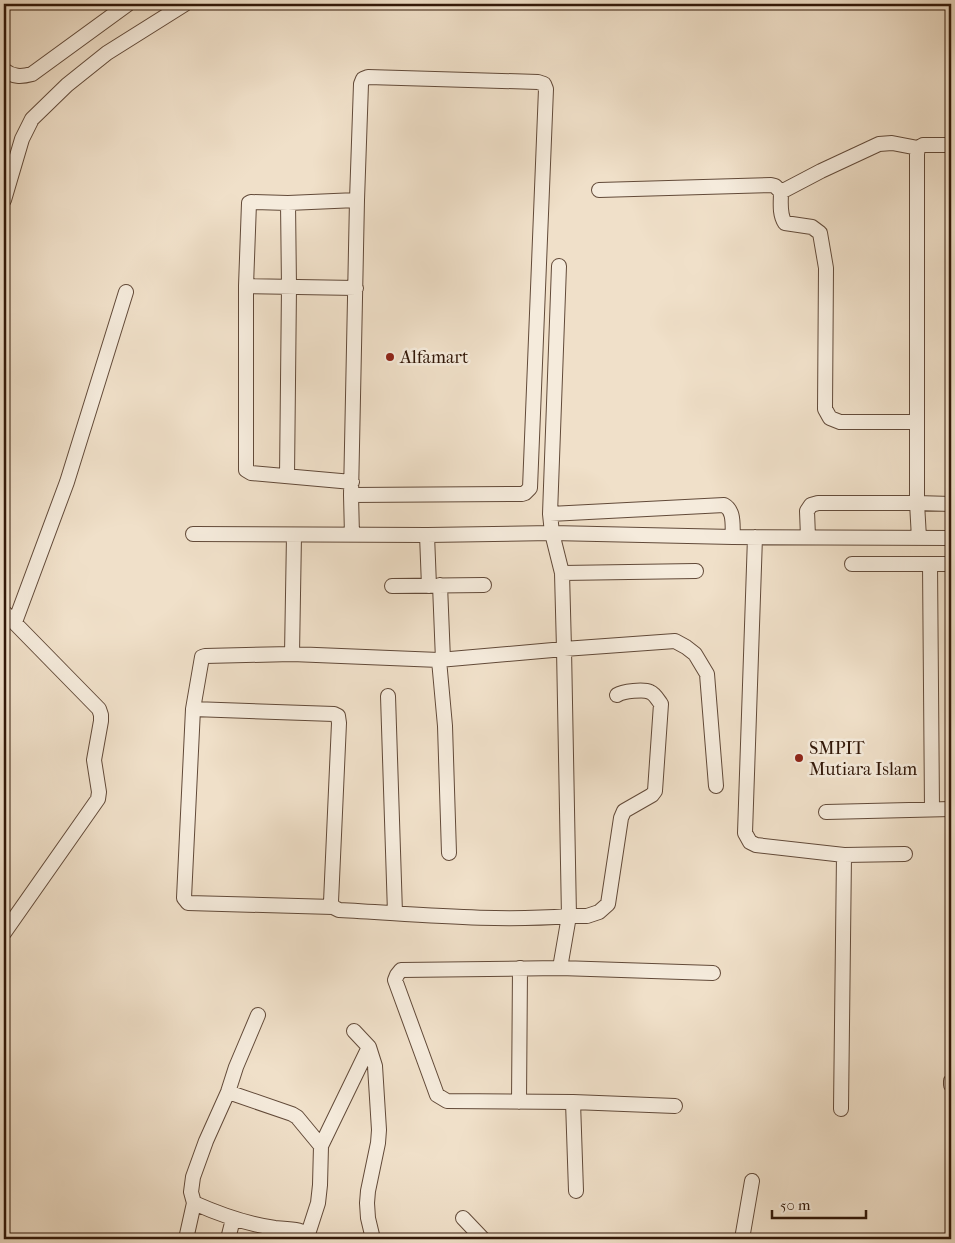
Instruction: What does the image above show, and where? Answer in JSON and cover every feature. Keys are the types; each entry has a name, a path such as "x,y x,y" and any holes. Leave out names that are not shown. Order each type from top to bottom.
{"street":[{"path":"4,70 16,76 32,74 128,4"},
{"path":"4,200 22,139 32,119 67,85 106,53 185,4"},
{"path":"352,535 352,488 357,200 361,84 363,79 368,77 538,82 544,84 546,89 530,488 525,493 352,488 287,476 247,472 245,468 246,286 250,203 288,204 357,200"},
{"path":"781,192 879,144 892,143 918,148 923,145 951,145"},
{"path":"918,148 916,503 919,538"},
{"path":"599,190 774,186 781,192 782,220 785,223 812,228 820,233 826,268 826,409 830,418 840,422 916,422"},
{"path":"287,476 288,204"},
{"path":"559,266 550,514 552,533 562,573 564,649 569,916 560,968"},
{"path":"246,286 356,288"},
{"path":"14,622 67,482 126,292"},
{"path":"808,537 807,511 811,505 818,503 951,504"},
{"path":"550,514 724,506 732,512 733,537"},
{"path":"193,534 427,535 552,533 733,537 951,538"},
{"path":"292,654 294,535"},
{"path":"427,535 435,585 441,660 449,853"},
{"path":"755,537 745,833 750,842 756,845 844,855 905,854"},
{"path":"852,564 951,564"},
{"path":"930,564 932,809"},
{"path":"562,573 696,571"},
{"path":"392,586 484,585"},
{"path":"4,612 99,710 102,721 94,760 99,792 98,799 4,933"},
{"path":"617,695 624,692 649,691 656,696 661,704 655,791 652,796 624,811 621,818 608,904 599,912 587,916 529,919 499,918 339,910 334,908 188,903 184,898 193,709 202,657 205,656 292,654 441,660 675,641 686,646 695,654 707,674 716,786"},
{"path":"388,696 395,913"},
{"path":"193,709 334,714 338,716 331,902 334,908"},
{"path":"826,812 951,809"},
{"path":"841,1109 844,855"},
{"path":"519,1102 520,968"},
{"path":"676,1106 572,1102 447,1101 437,1095 395,980 401,970 560,968 713,973"},
{"path":"186,1239 194,1203 191,1192 193,1176 258,1014"},
{"path":"354,1031 369,1047 375,1066 379,1130 367,1197 367,1212 373,1239"},
{"path":"194,1203 233,1219 262,1226 301,1231 309,1237 318,1203 322,1146 369,1047"},
{"path":"228,1092 297,1116 322,1146"},
{"path":"572,1102 576,1190"},
{"path":"742,1239 752,1182"},
{"path":"463,1218 483,1239"},
{"path":"228,1239 233,1219"}],"place":[{"name":"Alfamart","path":"390,357"},
{"name":"SMPIT Mutiara Islam","path":"799,758"}]}
